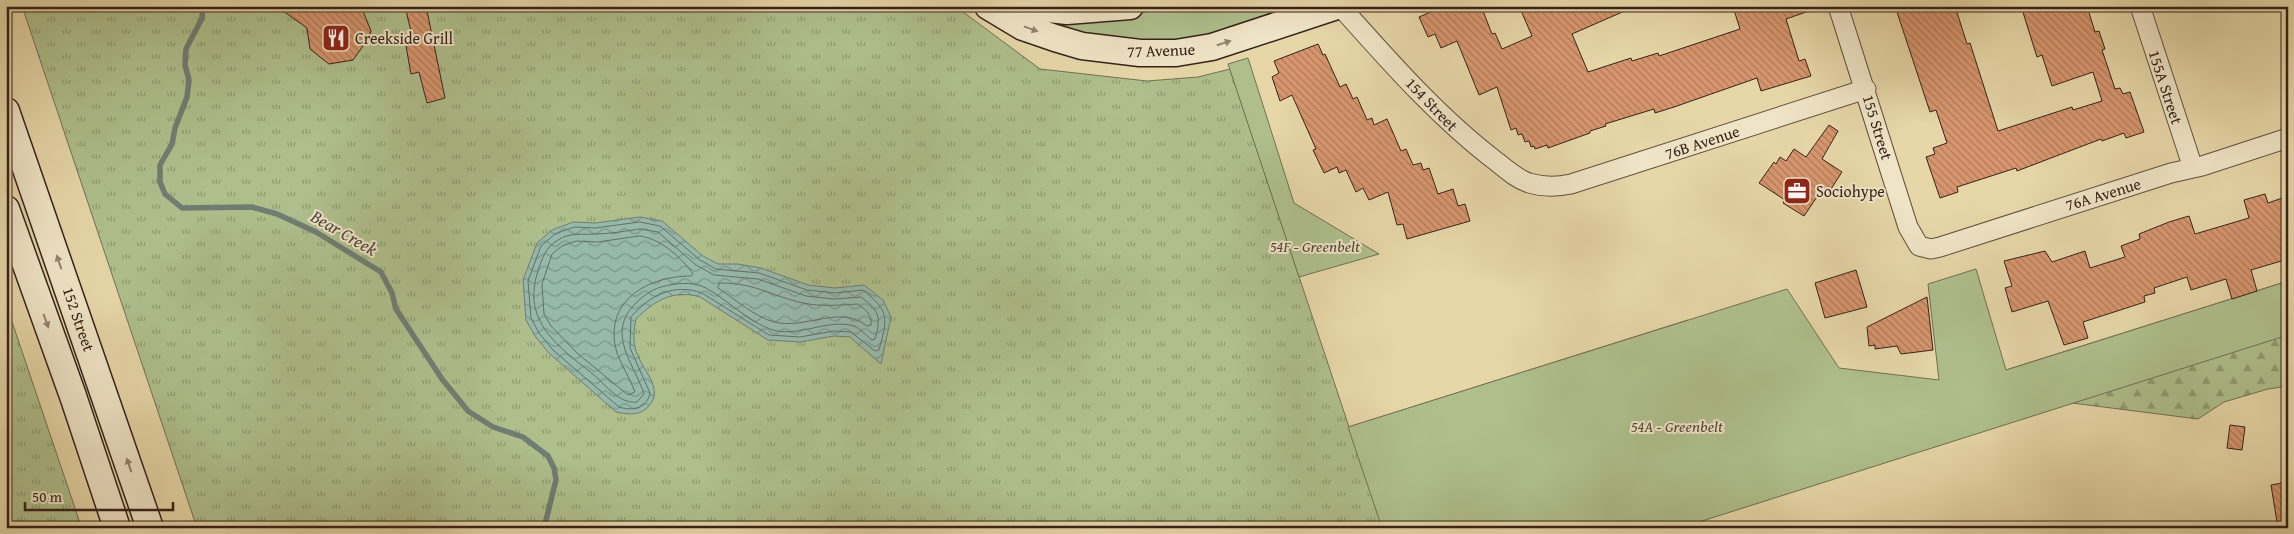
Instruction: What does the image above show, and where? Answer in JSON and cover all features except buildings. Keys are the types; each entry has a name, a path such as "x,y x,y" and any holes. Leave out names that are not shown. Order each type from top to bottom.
{"main road":[{"name":"77 Avenue","path":"988,6 1023,27 1055,38 1082,46 1140,53 1176,53 1212,47 1338,6"},
{"path":"1022,6 1067,11 1130,6"},
{"name":"152 Street","path":"6,111 150,528"},
{"name":"152 Street","path":"6,209 73,396 117,528"}],"street":[{"name":"154 Street","path":"1338,6 1459,132 1520,179 1537,185"},
{"name":"155 Street","path":"1838,6 1866,89 1908,227 1919,246"},
{"name":"155A Street","path":"2140,6 2193,168"},
{"name":"76B Avenue","path":"1537,185 1554,187 1571,184 1866,89"},
{"name":"76A Avenue","path":"1919,246 1931,249 1940,247 1979,233 2288,138"}],"green space":[{"path":"22,6 955,6 1040,69 1147,81 1198,77 1230,69 1349,427 1688,320 1680,528 197,528"},
{"path":"1163,6 1301,6 1208,39 1110,44 1026,16 1105,19 1142,13"},
{"name":"54F - Greenbelt","path":"1248,58 1294,203 1379,254 1299,277 1228,64"},
{"name":"54A - Greenbelt","path":"1976,269 2006,370 2288,281 2288,335 1680,528 1382,528 1348,427 1787,289 1839,368 1939,380 1928,284"},
{"path":"2288,281 2288,386 2268,389 2224,402 2198,419 2072,403 1966,386 2006,370"},
{"path":"6,304 80,523 77,528 6,528"}],"water":[{"path":"640,217 662,221 703,256 718,264 738,264 761,268 808,285 835,288 864,285 883,300 891,317 881,364 850,337 834,336 800,342 768,340 700,297 690,295 673,296 657,302 636,319 635,322 635,347 654,387 652,402 639,413 616,412 549,353 535,336 526,320 523,280 537,243 552,230 573,222 595,223"}],"waterway":[{"name":"Bear Creek","path":"203,6 202,18 186,49 185,65 189,80 187,97 175,128 172,144 160,165 160,182 165,194 182,208 252,207 277,214 316,232 381,272 392,293 396,309 442,379 468,411 493,427 523,437 548,456 554,468 556,480 544,528"}],"place":[{"name":"Creekside Grill","path":"336,38"},
{"name":"Sociohype","path":"1797,191"}]}
